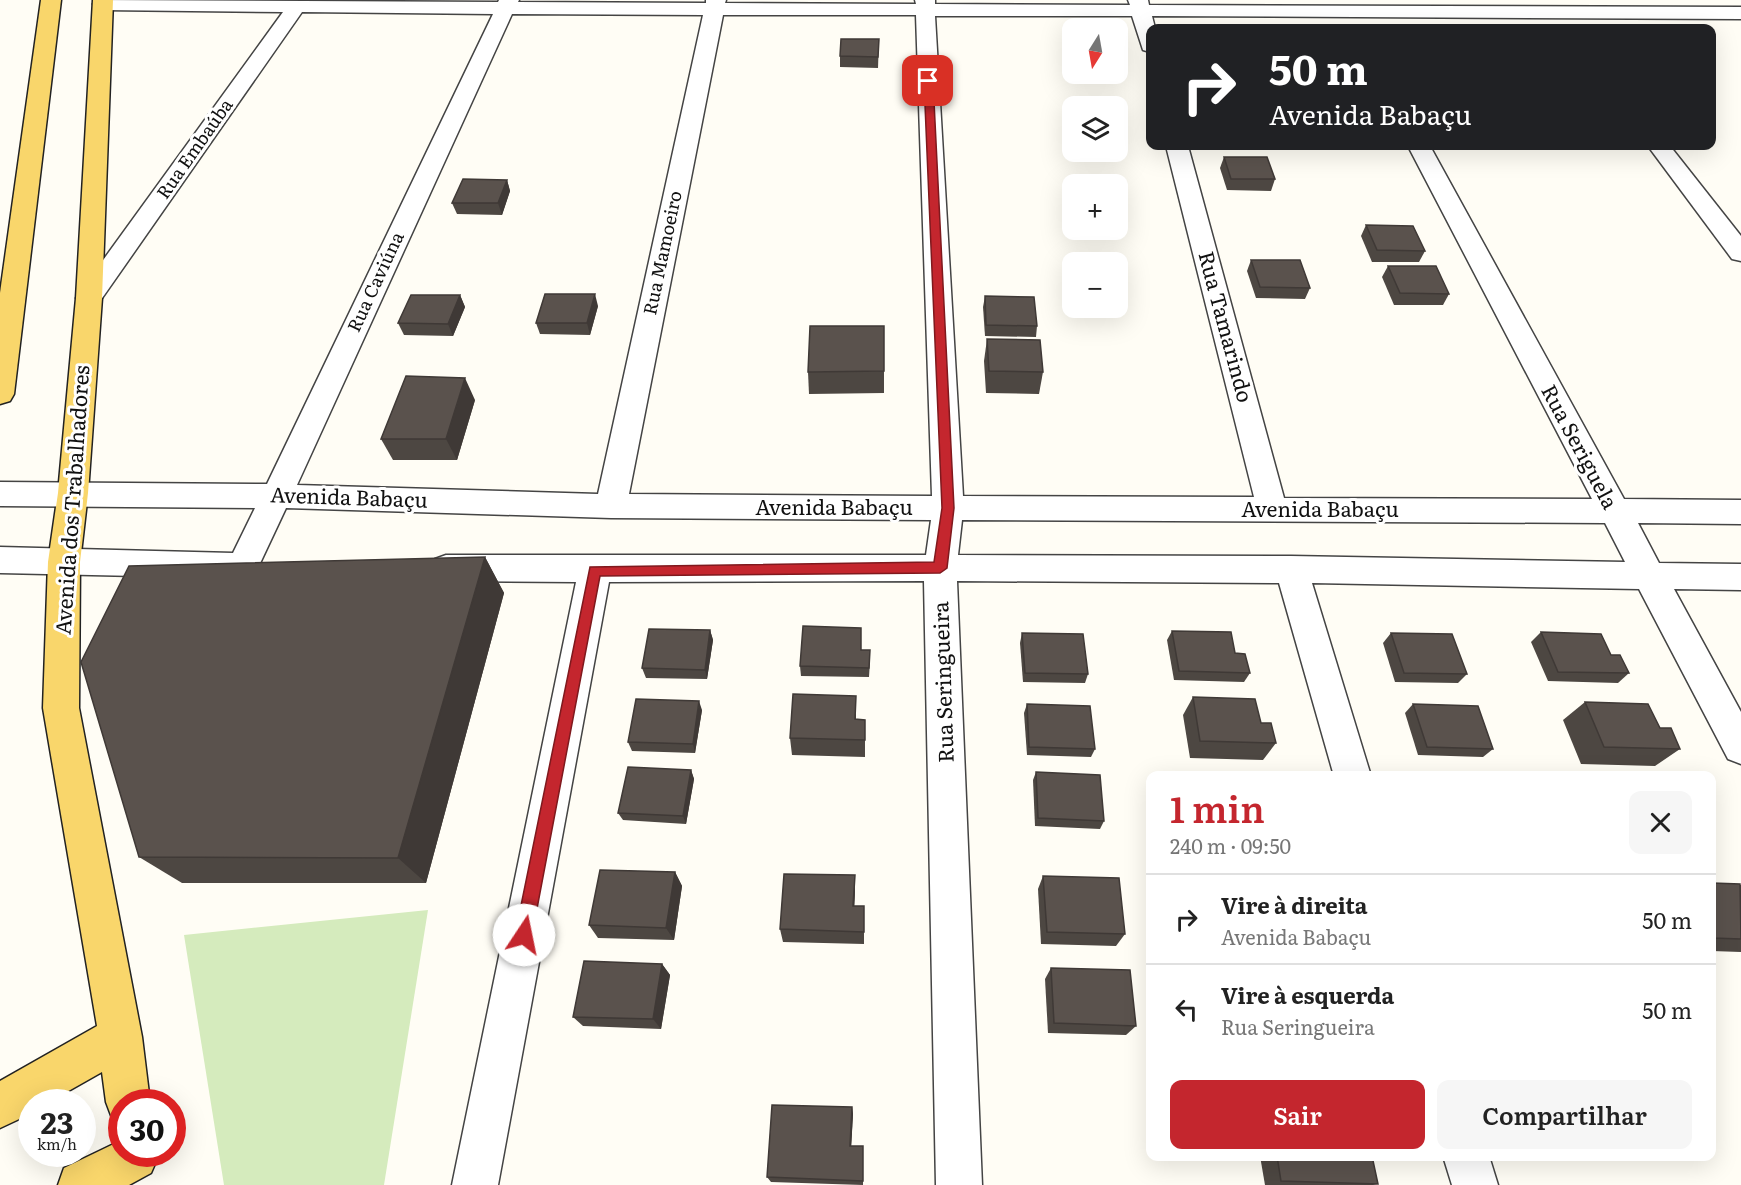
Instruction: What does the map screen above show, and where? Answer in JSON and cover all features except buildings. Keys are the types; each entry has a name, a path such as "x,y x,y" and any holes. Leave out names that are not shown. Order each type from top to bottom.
{"main road":[{"path":"0,394 51,0"},
{"name":"Avenida dos Trabalhadores","path":"103,2 89,298 73,494 64,562 61,708 120,1037 126,1089"},
{"path":"0,1106 120,1037"},
{"path":"81,1185 131,1167"}],"street":[{"path":"103,2 1139,5 1348,13 1552,6 1741,13"},
{"name":"Rua Embaúba","path":"89,298 299,3"},
{"name":"Rua Caviúna","path":"244,565 507,4"},
{"name":"Rua Mamoeiro","path":"610,506 715,5"},
{"name":"Rua Seringueira","path":"925,5 948,508 940,568 959,1185"},
{"path":"1139,5 1146,31"},
{"path":"1552,6 1566,24"},
{"name":"Rua Tamarindo","path":"1178,150 1272,509"},
{"name":"Rua Seriguela","path":"1421,150 1741,747"},
{"path":"1662,150 1741,254"},
{"name":"Avenida Babaçu","path":"0,494 275,496 610,506 1741,512"},
{"path":"0,561 279,566"},
{"path":"419,568 595,571 940,568 1292,569 1741,577"},
{"path":"1292,569 1352,771"},
{"path":"475,1185 595,571"},
{"path":"1468,1161 1475,1185"}],"green space":[{"path":"428,910 384,1185 224,1185 184,935"}],"route":[{"path":"524,935 595,571 940,568 948,508 928,81"}]}
